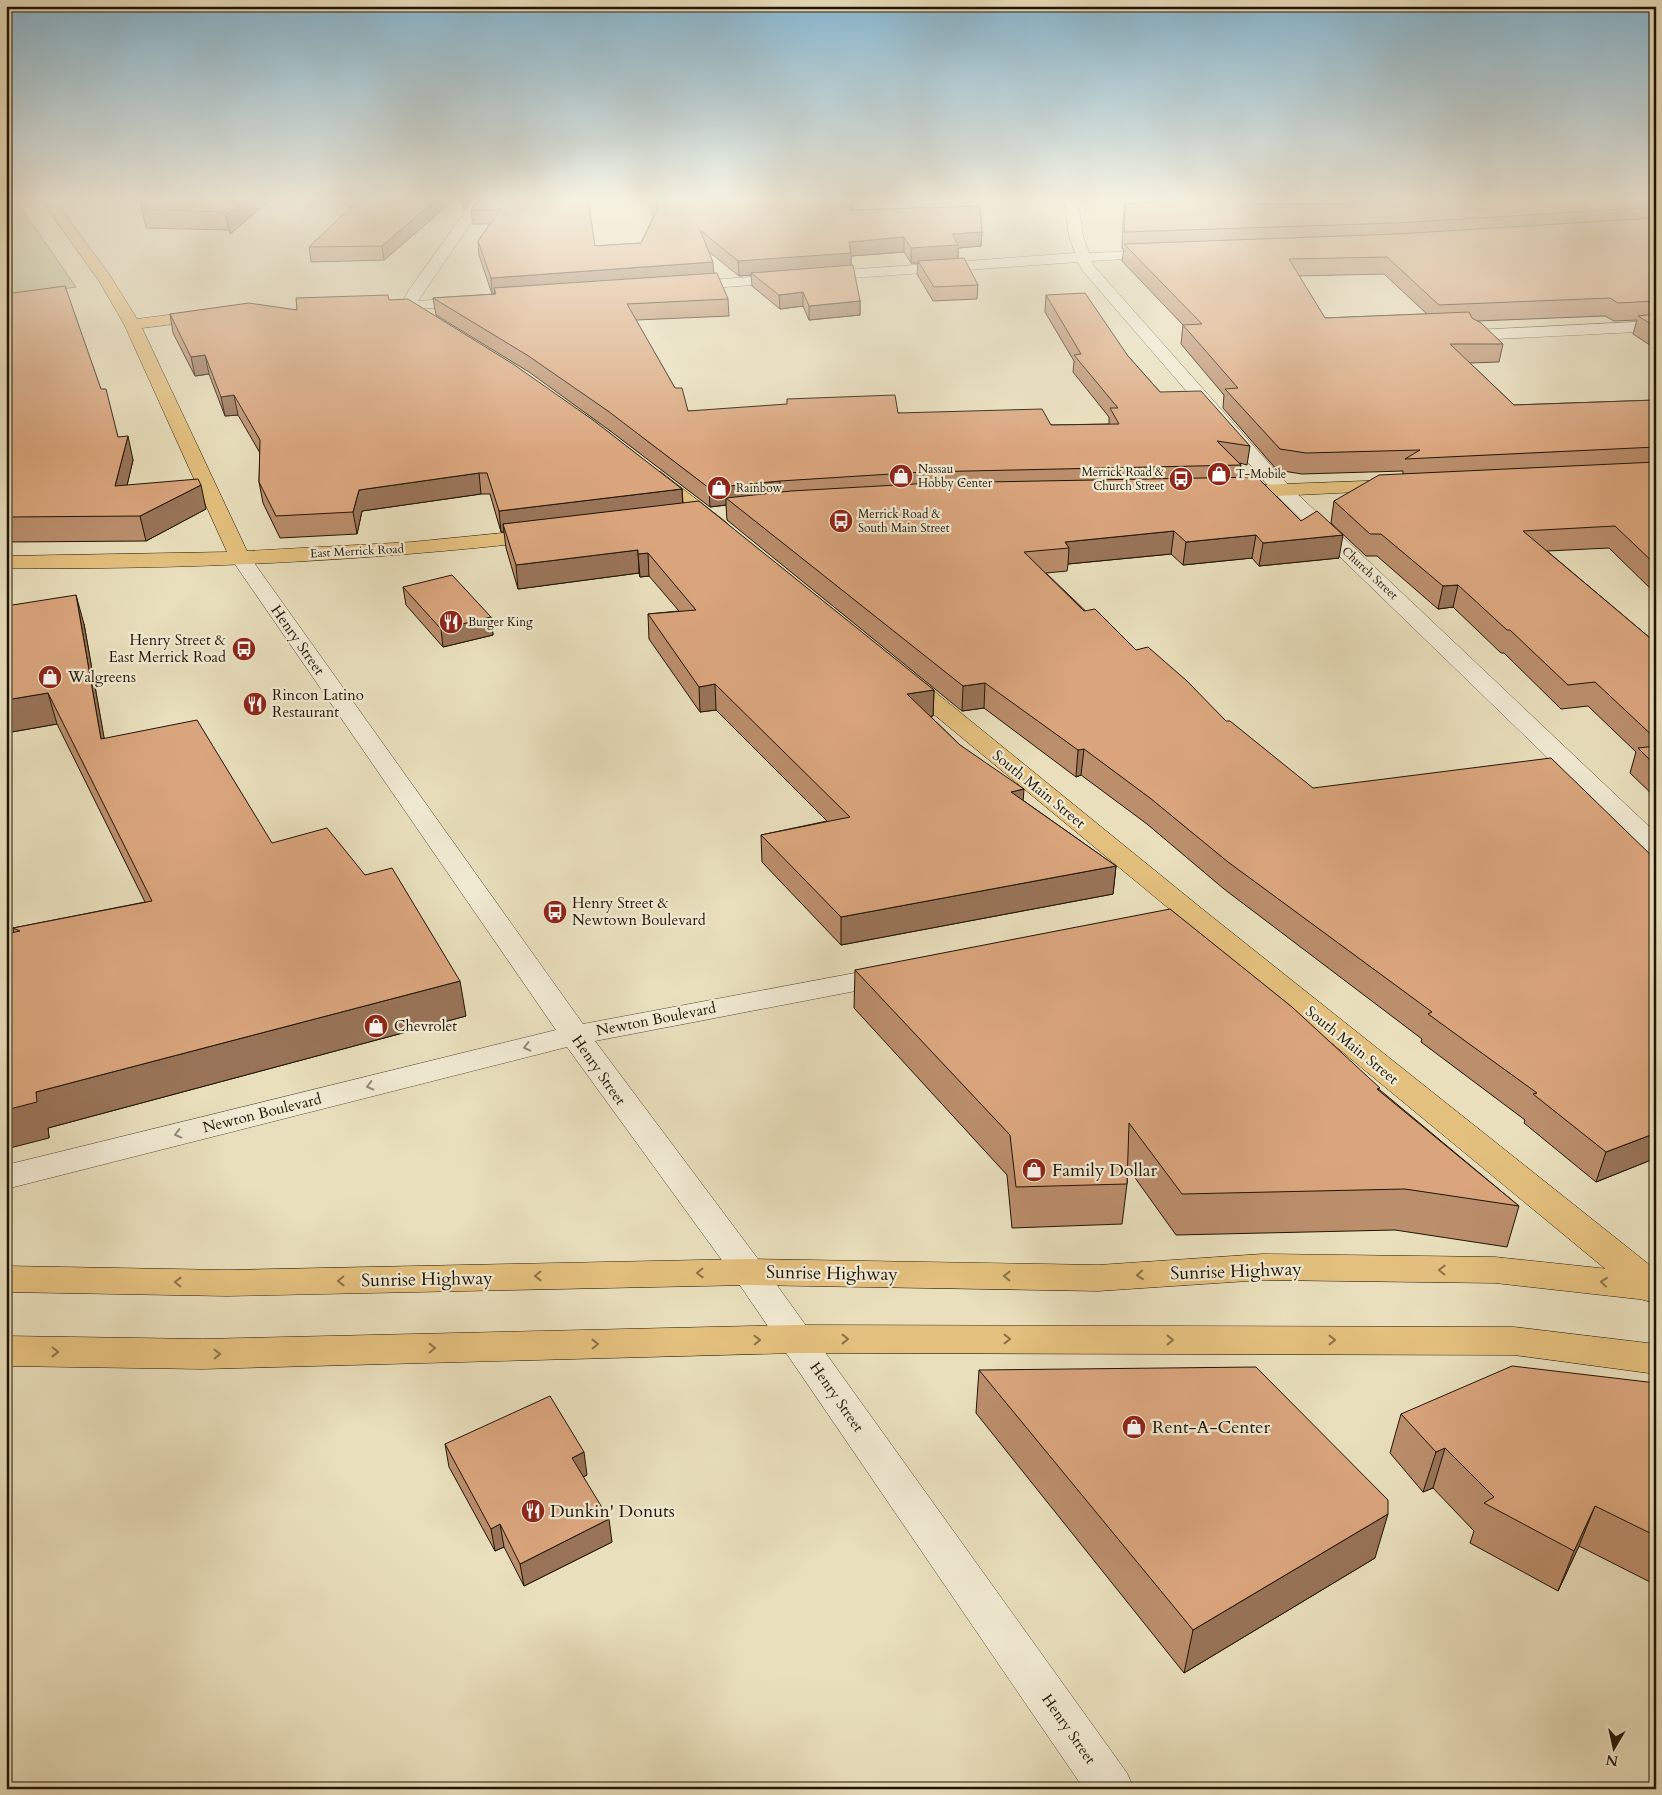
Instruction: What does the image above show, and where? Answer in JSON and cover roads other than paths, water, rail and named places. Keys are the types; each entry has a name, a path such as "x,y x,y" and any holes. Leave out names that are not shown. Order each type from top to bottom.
{"main road":[{"path":"108,283 132,324 224,313"},
{"path":"399,307 430,321"},
{"name":"Henry Street","path":"132,324 240,557"},
{"path":"639,464 729,535"},
{"path":"1213,492 1409,486"},
{"path":"677,519 735,512"},
{"name":"East Merrick Road","path":"6,562 58,563 240,557 445,547 561,533"},
{"name":"South Main Street","path":"883,660 1196,918 1655,1288"},
{"name":"Sunrise Highway","path":"6,1279 227,1283 749,1272 1098,1278 1263,1267 1496,1270 1655,1288"},
{"path":"6,1351 202,1354 796,1339 1514,1341 1656,1359"}],"street":[{"path":"399,307 421,283"},
{"path":"665,288 734,283"},
{"name":"Church Street","path":"1100,283 1283,491 1656,848"},
{"path":"399,307 487,301"},
{"path":"1477,335 1656,326"},
{"name":"Henry Street","path":"240,557 574,1035 749,1272 1111,1789"},
{"path":"1167,923 1196,918"},
{"name":"Newton Boulevard","path":"6,1177 574,1035 916,970"}],"place":[{"name":"T-Mobile","path":"1219,474"},
{"name":"Nassau Hobby Center","path":"901,476"},
{"name":"Merrick Road & Church Street","path":"1181,479"},
{"name":"Rainbow","path":"719,488"},
{"name":"Merrick Road & South Main Street","path":"841,521"},
{"name":"Burger King","path":"451,622"},
{"name":"Henry Street & East Merrick Road","path":"244,649"},
{"name":"Walgreens","path":"50,677"},
{"name":"Rincon Latino Restaurant","path":"255,704"},
{"name":"Henry Street & Newtown Boulevard","path":"555,912"},
{"name":"Chevrolet","path":"376,1026"},
{"name":"Family Dollar","path":"1034,1170"},
{"name":"Rent-A-Center","path":"1134,1427"},
{"name":"Dunkin' Donuts","path":"533,1511"}]}
